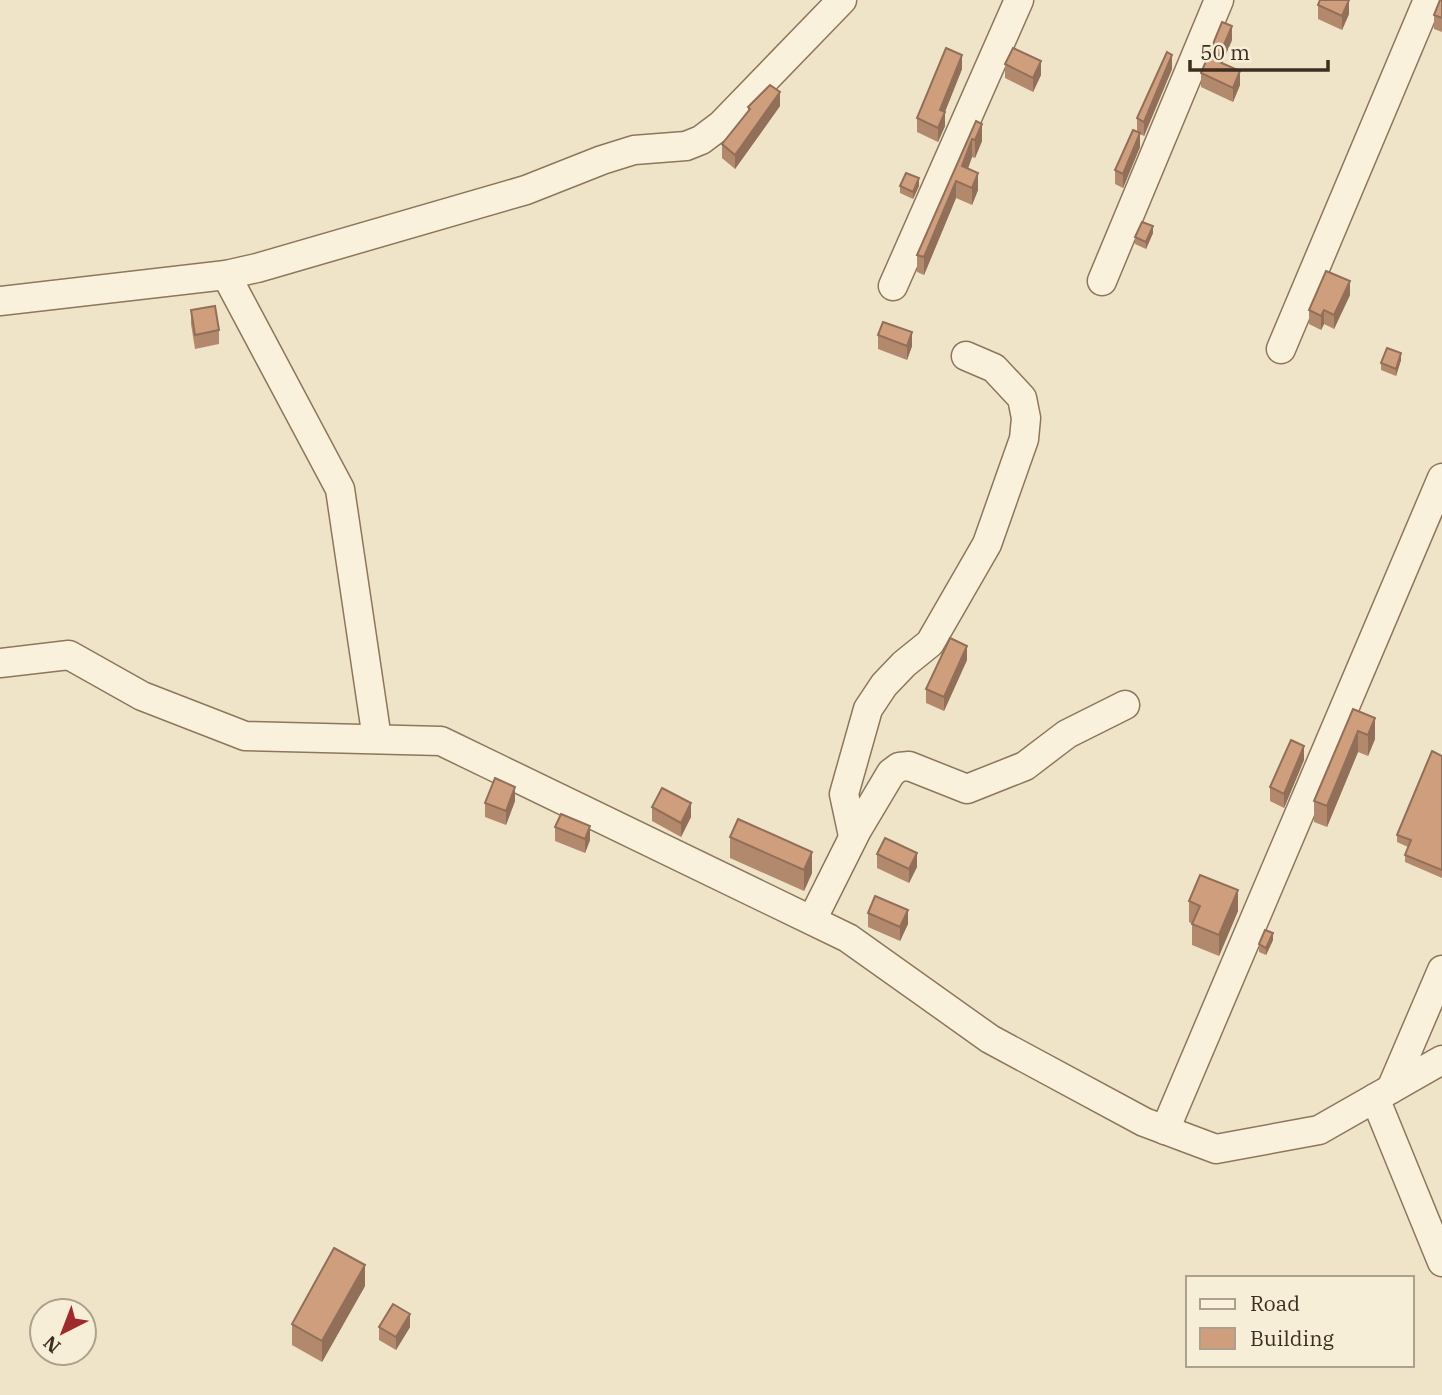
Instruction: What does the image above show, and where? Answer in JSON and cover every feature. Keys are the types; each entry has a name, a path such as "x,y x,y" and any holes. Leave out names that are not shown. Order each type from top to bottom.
{"street":[{"path":"0,302 226,275 526,190 634,150 686,145 701,140 721,125 842,0"},
{"path":"892,286 1019,0"},
{"path":"1102,281 1219,0"},
{"path":"1281,349 1428,0"},
{"path":"226,275 340,489 377,739"},
{"path":"853,836 845,794 868,709 884,685 930,643 987,544 1024,439 1026,418 1022,398 994,368 966,356"},
{"path":"1165,1130 1442,478"},
{"path":"0,663 69,655 142,696 245,736 441,741 848,937 990,1039 1144,1122 1216,1149 1319,1130 1442,1060"},
{"path":"811,920 853,836 891,773 899,767 909,766 967,789 1025,766 1067,734 1125,705"},
{"path":"1442,970 1383,1094 1442,1262"}],"building":[{"path":"1320,0 1349,0 1342,16 1318,5"},
{"path":"1442,0 1442,18 1434,15"},
{"path":"1222,22 1232,26 1217,61 1240,71 1233,88 1201,73"},
{"path":"946,48 962,55 940,110 945,112 938,128 917,118"},
{"path":"1013,48 1041,61 1033,78 1005,64"},
{"path":"1167,52 1172,55 1144,122 1137,118"},
{"path":"770,85 780,92 735,155 722,144 750,109 748,107"},
{"path":"976,121 982,124 975,140 972,139 962,166 978,173 972,188 956,181 924,257 917,255"},
{"path":"1133,130 1140,133 1123,174 1115,170"},
{"path":"906,173 919,178 913,192 900,186"},
{"path":"1142,222 1153,226 1146,242 1135,237"},
{"path":"1326,271 1350,281 1334,315 1324,310 1321,316 1309,310"},
{"path":"215,306 219,330 195,335 191,310"},
{"path":"883,322 912,332 907,346 878,335"},
{"path":"1387,348 1401,353 1396,369 1381,363"},
{"path":"950,638 967,646 944,697 926,689"},
{"path":"1353,709 1375,718 1368,735 1358,731 1327,806 1314,801"},
{"path":"1291,740 1304,746 1284,794 1270,787"},
{"path":"1432,751 1442,756 1442,870 1405,855 1411,840 1397,835"},
{"path":"495,778 515,787 506,811 485,803"},
{"path":"662,788 691,803 681,823 652,807"},
{"path":"561,814 590,826 585,839 555,827"},
{"path":"738,819 812,852 804,870 730,837"},
{"path":"885,838 917,853 909,869 877,854"},
{"path":"1200,875 1238,890 1219,935 1192,924 1200,906 1189,901"},
{"path":"875,896 908,910 900,927 868,913"},
{"path":"1265,930 1273,933 1266,948 1259,944"},
{"path":"334,1248 365,1265 322,1341 292,1324"},
{"path":"393,1304 410,1314 396,1337 379,1327"}]}
